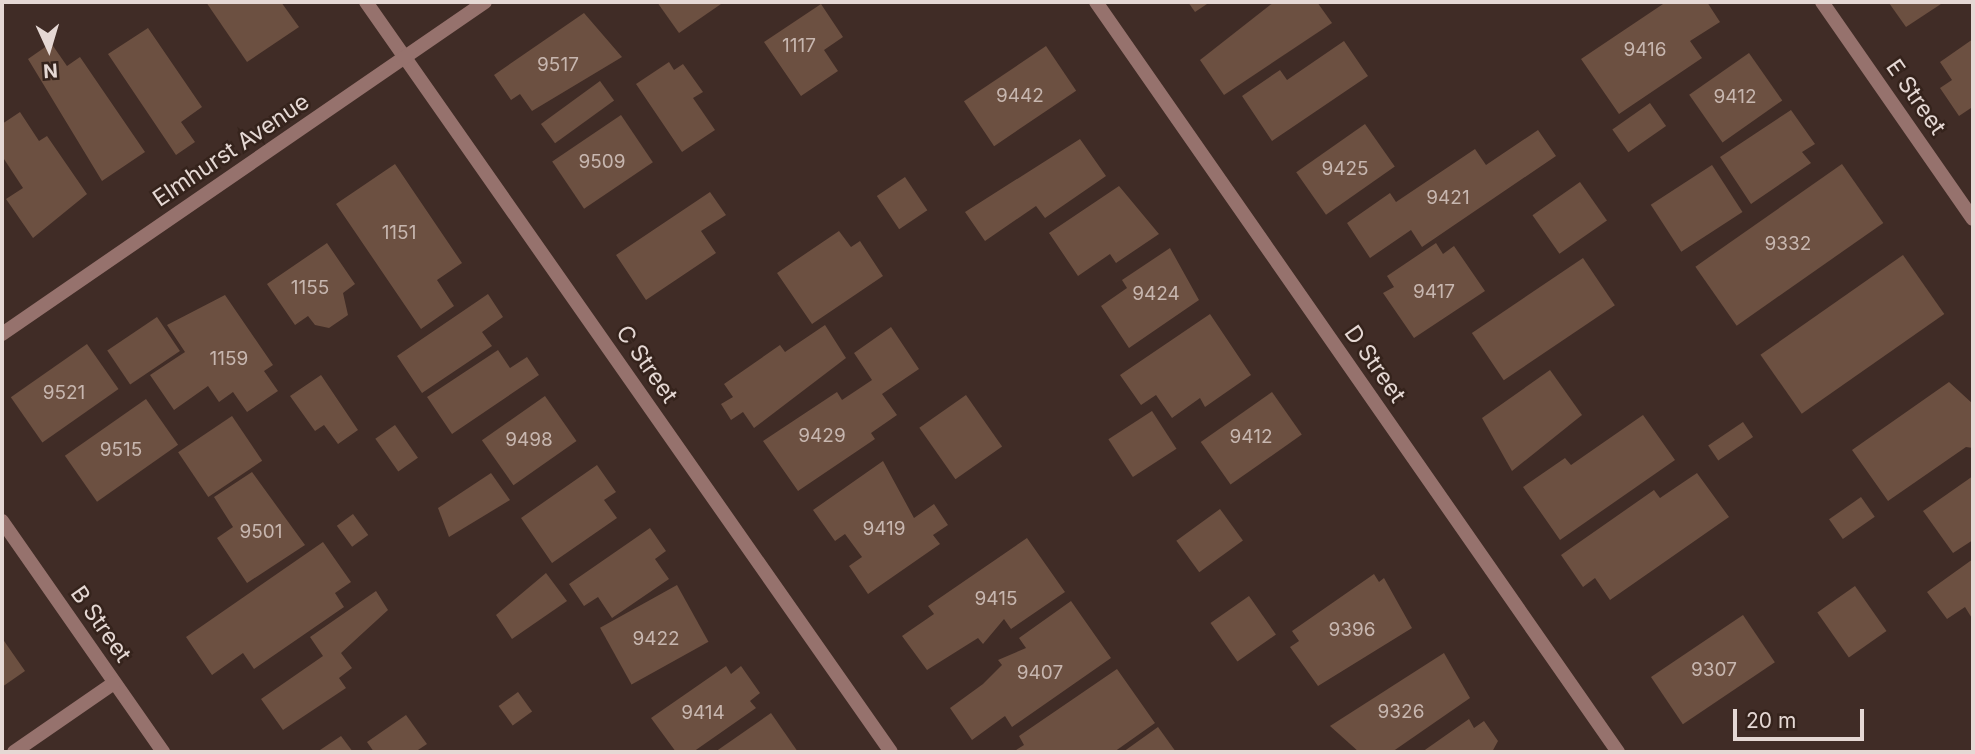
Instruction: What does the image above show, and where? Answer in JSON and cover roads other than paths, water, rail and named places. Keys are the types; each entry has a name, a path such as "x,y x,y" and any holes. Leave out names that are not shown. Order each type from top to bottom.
{"street":[{"name":"C Street","path":"366,2 891,752"},
{"name":"Elmhurst Avenue","path":"2,334 485,2"},
{"name":"D Street","path":"1096,2 1618,752"},
{"name":"E Street","path":"1822,2 1973,219"},
{"path":"1960,199 1973,189"},
{"name":"B Street","path":"2,521 163,752"},
{"path":"14,752 114,683"}]}
